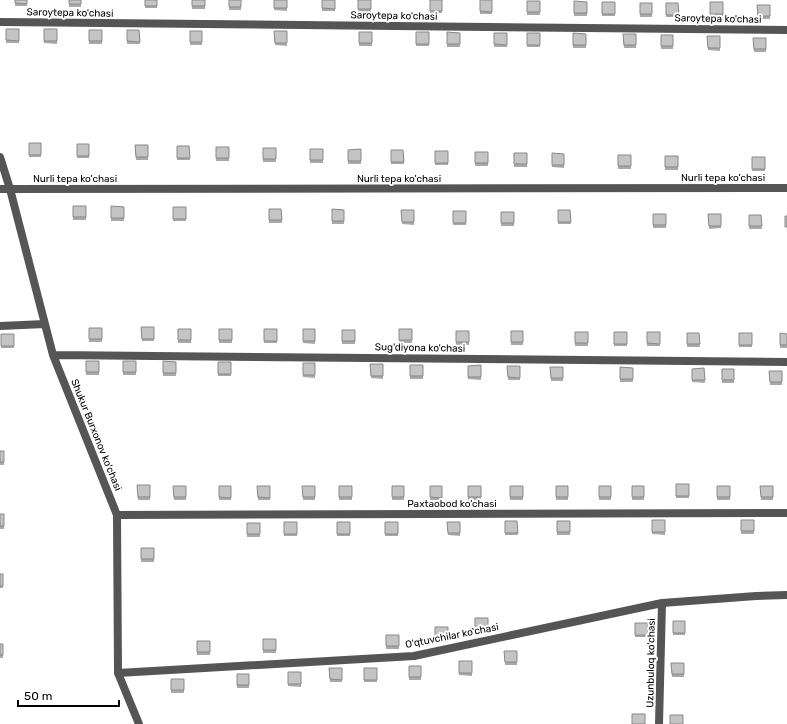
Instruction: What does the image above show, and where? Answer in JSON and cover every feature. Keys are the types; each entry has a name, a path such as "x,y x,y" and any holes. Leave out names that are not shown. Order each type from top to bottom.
{"street":[{"name":"Saroytepa ko'chasi","path":"0,22 787,30"},
{"name":"Shukur Burxonov ko'chasi","path":"0,157 10,189 53,355 117,514 118,673 139,724"},
{"name":"Nurli tepa ko'chasi","path":"0,190 787,188"},
{"path":"0,326 45,324"},
{"name":"Sug'diyona ko'chasi","path":"53,355 787,362"},
{"name":"Paxtaobod ko'chasi","path":"117,514 787,513"},
{"name":"O'qtuvchilar ko'chasi","path":"118,673 414,656 662,603 787,595"},
{"name":"Uzunbuloq ko'chasi","path":"659,724 662,603"}],"building":[{"path":"15,0 27,0 27,4 15,3"},
{"path":"69,0 81,0 81,4 69,4"},
{"path":"145,0 157,0 157,6 145,6"},
{"path":"192,0 205,0 205,6 192,6"},
{"path":"229,0 241,0 241,7 229,7"},
{"path":"274,0 287,0 287,8 274,8"},
{"path":"322,0 335,0 335,9 322,8"},
{"path":"358,0 371,0 371,9 358,9"},
{"path":"430,0 442,0 442,11 430,11"},
{"path":"480,0 492,0 492,12 480,11"},
{"path":"527,1 540,1 540,12 527,12"},
{"path":"574,1 587,2 587,13 574,13"},
{"path":"602,2 615,2 615,14 602,14"},
{"path":"710,2 723,2 723,14 710,14"},
{"path":"640,3 652,3 652,14 640,14"},
{"path":"666,3 678,3 679,15 666,15"},
{"path":"757,5 770,5 770,16 758,16"},
{"path":"6,29 19,29 19,41 6,40"},
{"path":"44,29 57,29 57,41 44,41"},
{"path":"89,30 102,30 102,41 89,41"},
{"path":"127,30 139,30 140,42 127,41"},
{"path":"190,31 202,31 202,42 190,42"},
{"path":"274,31 287,31 287,43 275,43"},
{"path":"359,32 372,32 372,43 359,43"},
{"path":"416,32 429,32 429,44 416,44"},
{"path":"447,32 460,33 460,44 447,44"},
{"path":"494,33 507,33 507,45 494,44"},
{"path":"527,33 540,33 540,45 527,45"},
{"path":"573,33 586,34 586,45 573,45"},
{"path":"623,34 636,34 636,45 624,45"},
{"path":"661,35 673,35 673,46 661,46"},
{"path":"707,36 720,36 720,48 708,48"},
{"path":"753,38 766,38 766,49 754,49"},
{"path":"29,143 41,143 41,155 29,155"},
{"path":"77,144 89,144 89,156 77,156"},
{"path":"135,145 148,145 148,157 136,157"},
{"path":"177,146 189,146 190,158 177,158"},
{"path":"216,147 229,147 229,158 216,158"},
{"path":"263,148 276,148 276,159 263,159"},
{"path":"310,149 323,149 323,160 310,160"},
{"path":"361,149 361,161 348,161 348,150"},
{"path":"391,150 403,150 404,162 391,162"},
{"path":"435,151 448,151 448,163 435,163"},
{"path":"475,152 488,152 488,163 475,163"},
{"path":"514,153 527,153 527,164 514,164"},
{"path":"552,153 564,154 564,165 552,165"},
{"path":"618,155 631,155 631,166 618,166"},
{"path":"665,156 678,156 678,167 665,167"},
{"path":"752,157 765,157 765,169 752,169"},
{"path":"73,206 86,206 86,217 73,217"},
{"path":"111,206 124,207 124,218 111,218"},
{"path":"173,207 186,207 186,219 173,219"},
{"path":"269,209 281,209 282,220 269,220"},
{"path":"332,209 344,210 344,221 332,221"},
{"path":"401,210 414,210 414,222 402,222"},
{"path":"558,210 570,210 571,222 558,222"},
{"path":"453,211 466,211 466,223 453,223"},
{"path":"501,212 514,212 514,223 501,223"},
{"path":"653,214 666,214 666,225 653,225"},
{"path":"708,214 721,214 721,226 709,226"},
{"path":"749,215 761,215 762,226 749,226"},
{"path":"785,216 787,216 787,227 785,227"},
{"path":"141,327 154,327 154,339 142,339"},
{"path":"89,328 102,328 102,339 89,339"},
{"path":"178,329 191,329 191,340 178,340"},
{"path":"219,329 232,329 232,340 219,340"},
{"path":"264,329 277,329 277,341 264,341"},
{"path":"303,329 315,329 315,341 303,341"},
{"path":"399,329 412,329 412,340 399,340"},
{"path":"342,330 355,330 355,341 342,341"},
{"path":"456,331 469,331 469,342 456,342"},
{"path":"511,331 523,331 523,342 511,342"},
{"path":"575,332 588,332 588,343 575,343"},
{"path":"614,332 627,332 627,344 614,344"},
{"path":"647,332 660,332 660,344 647,343"},
{"path":"687,333 699,333 700,344 687,344"},
{"path":"739,333 752,333 752,345 739,345"},
{"path":"780,333 787,334 787,345 780,345"},
{"path":"1,334 14,334 14,346 1,346"},
{"path":"86,361 99,361 99,372 86,372"},
{"path":"123,361 136,361 136,372 123,372"},
{"path":"163,361 176,362 176,373 163,373"},
{"path":"218,362 231,362 231,374 218,374"},
{"path":"303,363 315,363 315,375 303,375"},
{"path":"370,364 383,364 383,376 371,376"},
{"path":"410,365 423,365 423,376 410,376"},
{"path":"481,365 481,377 468,377 468,366"},
{"path":"507,366 520,366 520,378 508,377"},
{"path":"550,367 563,367 563,378 551,378"},
{"path":"620,367 633,368 633,379 620,379"},
{"path":"704,368 705,380 692,380 692,369"},
{"path":"722,369 734,369 734,380 722,380"},
{"path":"769,371 782,371 782,382 770,382"},
{"path":"0,451 4,451 4,462 0,462"},
{"path":"676,484 689,484 689,496 676,496"},
{"path":"137,485 150,485 150,497 138,497"},
{"path":"173,486 186,486 186,497 174,497"},
{"path":"219,486 231,486 231,498 219,497"},
{"path":"257,486 270,486 270,498 258,497"},
{"path":"302,486 315,486 315,497 303,497"},
{"path":"339,486 352,486 352,497 339,497"},
{"path":"392,486 404,486 404,497 392,497"},
{"path":"430,486 442,486 442,498 430,497"},
{"path":"468,486 481,486 481,497 468,497"},
{"path":"510,486 523,486 523,497 510,497"},
{"path":"556,486 568,486 568,497 556,497"},
{"path":"599,486 611,486 611,497 599,497"},
{"path":"632,486 644,486 644,497 632,497"},
{"path":"717,486 730,486 730,497 717,497"},
{"path":"760,486 773,486 773,497 761,497"},
{"path":"0,514 4,514 4,526 0,526"},
{"path":"652,520 665,520 665,532 652,532"},
{"path":"741,520 754,520 754,531 741,531"},
{"path":"505,521 517,521 518,533 505,533"},
{"path":"557,521 570,521 570,532 557,532"},
{"path":"284,522 297,522 297,534 284,534"},
{"path":"337,522 350,522 350,534 337,534"},
{"path":"385,522 398,522 398,534 385,534"},
{"path":"447,522 460,522 460,533 448,533"},
{"path":"247,523 260,523 260,534 247,534"},
{"path":"141,548 154,548 154,559 141,559"},
{"path":"0,574 3,574 3,586 0,586"},
{"path":"475,618 488,618 488,629 475,629"},
{"path":"673,621 685,621 685,633 673,633"},
{"path":"635,623 648,623 648,635 635,635"},
{"path":"435,627 448,627 448,639 435,639"},
{"path":"386,635 399,635 399,646 386,646"},
{"path":"263,639 276,639 276,650 263,650"},
{"path":"197,641 210,641 210,652 197,652"},
{"path":"0,644 3,644 3,655 0,655"},
{"path":"504,651 517,651 517,662 505,662"},
{"path":"459,661 472,661 472,673 459,673"},
{"path":"671,663 684,663 684,674 672,674"},
{"path":"409,666 421,666 421,677 409,677"},
{"path":"329,668 342,668 342,680 330,679"},
{"path":"364,668 377,668 377,680 364,680"},
{"path":"288,672 301,672 301,684 288,684"},
{"path":"237,674 249,674 249,685 237,685"},
{"path":"171,679 184,679 184,690 171,690"},
{"path":"632,714 645,714 645,724 632,724"},
{"path":"670,715 683,715 683,724 670,724"}]}
